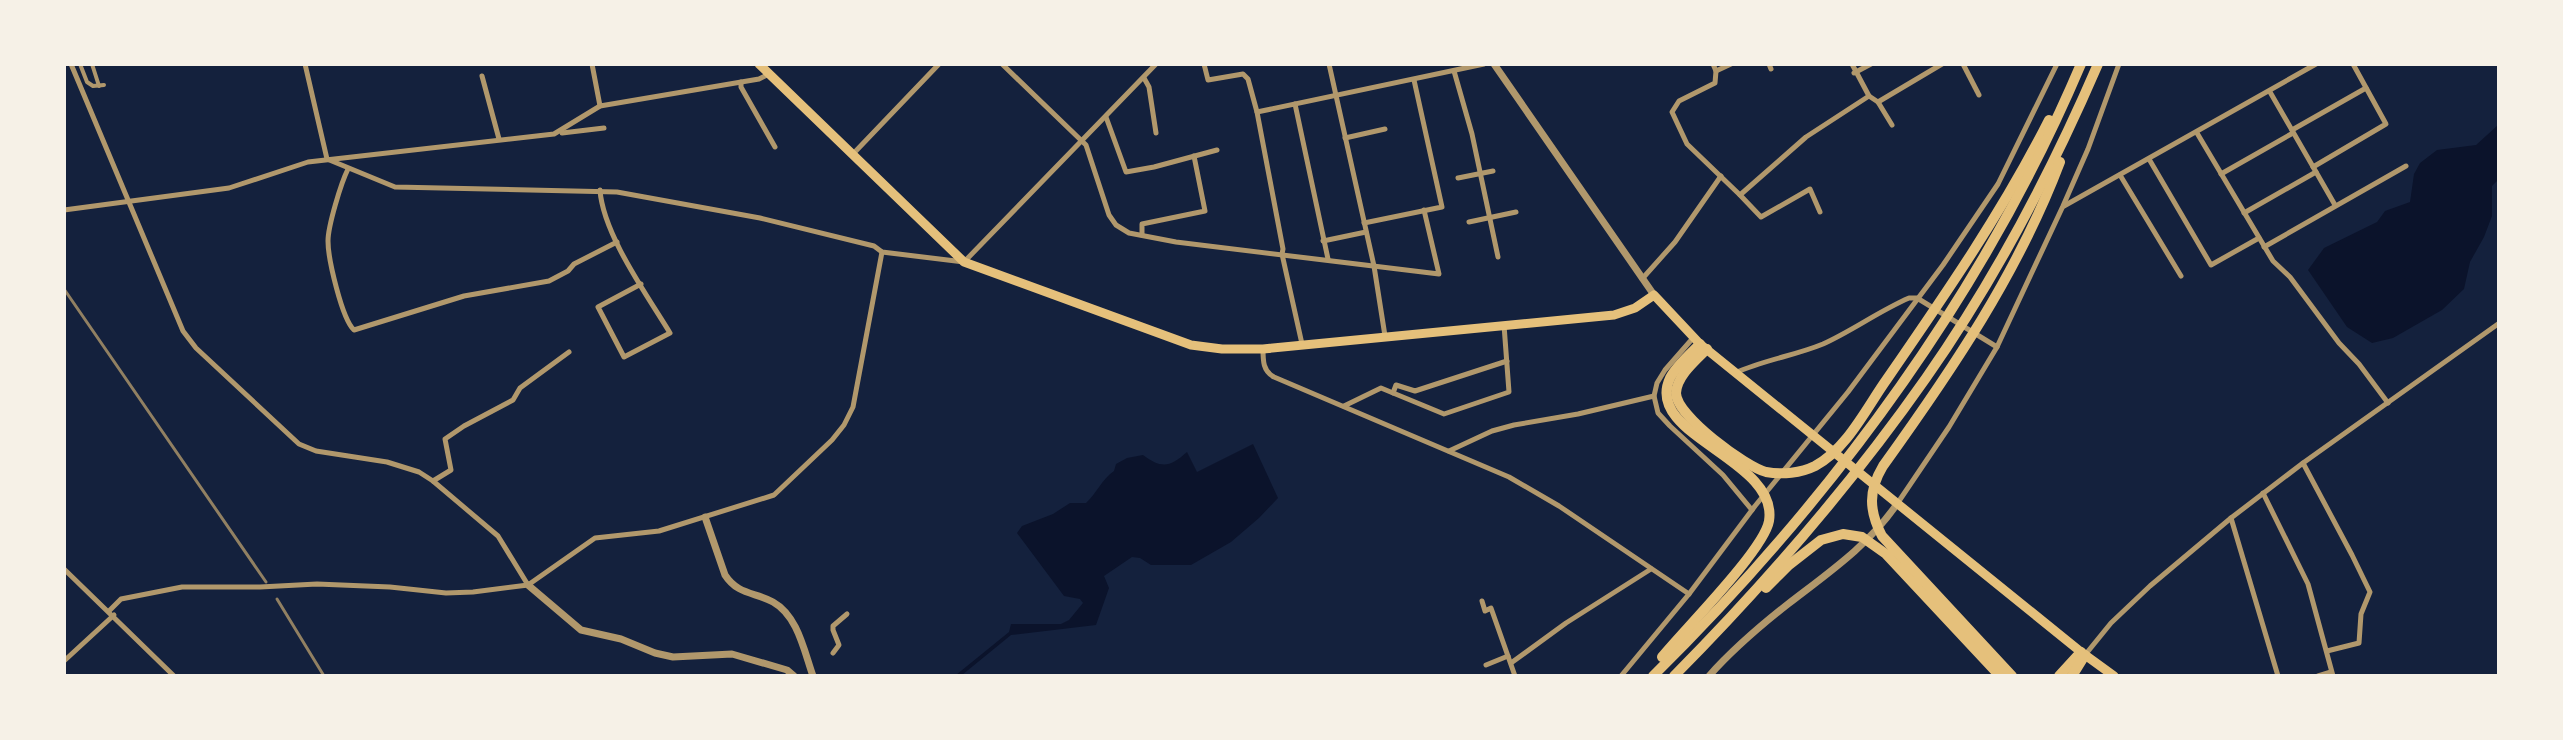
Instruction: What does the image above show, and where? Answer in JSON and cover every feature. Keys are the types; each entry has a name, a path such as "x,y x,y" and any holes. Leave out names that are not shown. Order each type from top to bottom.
{"highway":[{"path":"1700,344 1691,365 1678,384 1677,398 1689,419 1718,442 1764,472 1800,471 1813,467 1830,456 1860,417 1990,226 2025,167 2074,64"},
{"path":"1653,675 1796,522 1835,475 1914,369 1953,309 2014,205 2081,64"},
{"path":"2012,675 1882,536 1870,503 1879,472 1955,365 2009,273 2058,166 2097,64"},
{"path":"1674,675 1806,534 1887,432 1927,376 1966,316 2026,213 2085,94"},
{"path":"1646,675 1758,546 1768,521 1767,502 1755,481 1685,426 1670,409 1667,398 1671,377 1700,344"},
{"path":"1681,675 1811,546 1821,540 1843,534 1862,537 1886,554 2000,675"},
{"path":"2059,675 2083,653"},
{"path":"2072,675 2083,653"}],"main road":[{"path":"759,64 964,262 1191,345 1222,349 1263,349 1614,315 1635,308 1654,295 1700,344 1735,373 2083,653 2114,675"}],"street":[{"path":"71,64 183,331 196,348 299,444 316,451 387,462 419,472 433,481 498,536 528,585 574,624 591,633 621,639 655,653 673,657 732,654 787,670 794,675"},
{"path":"80,64 87,82 93,86 101,86 92,64"},
{"path":"305,64 327,159"},
{"path":"592,64 600,106"},
{"path":"852,155 939,64"},
{"path":"1002,64 1086,145 1109,215 1116,225 1130,233 1176,242 1439,274 1424,210"},
{"path":"327,159 395,187 600,190 670,200 760,218 874,246 882,252 944,262 964,262 1156,64"},
{"path":"1204,64 1208,80 1243,74 1248,79 1257,112 1283,249 1282,254 1302,344"},
{"path":"1329,64 1374,266 1385,336"},
{"path":"1257,112 1484,64"},
{"path":"1494,64 1654,295"},
{"path":"1713,64 1716,71 1715,82 1679,101 1672,112 1687,144 1761,217 1810,189 1820,212"},
{"path":"1716,71 1731,64"},
{"path":"1852,64 1854,73 1869,96 1878,102 1892,125"},
{"path":"1854,73 1871,64"},
{"path":"1878,102 1942,64"},
{"path":"1963,64 1979,95"},
{"path":"1621,675 1689,594 1754,508 1894,332 1943,265 1998,184 2057,64"},
{"path":"1709,675 1758,629 1858,550 1885,522 1949,427 1996,347 2063,206 2088,149 2119,64"},
{"path":"2063,206 2197,133 2316,64"},
{"path":"2244,213 2386,124 2353,64"},
{"path":"1454,71 1480,173 1498,257"},
{"path":"554,134 600,106 759,79 769,74"},
{"path":"482,76 499,139"},
{"path":"1144,78 1149,87 1156,133"},
{"path":"1364,223 1442,207 1414,80"},
{"path":"741,82 741,87 775,147"},
{"path":"2221,174 2366,88"},
{"path":"2270,92 2336,205"},
{"path":"1740,195 1806,137 1869,96"},
{"path":"1295,104 1328,259"},
{"path":"1106,117 1126,172 1217,150"},
{"path":"64,210 229,188 308,162 327,159 604,128"},
{"path":"1345,138 1385,129"},
{"path":"2197,133 2272,261 2290,277 2339,344 2360,364 2388,403"},
{"path":"1556,154 1563,149"},
{"path":"1142,235 1142,225 1205,210 1194,156"},
{"path":"2149,159 2211,265 2259,238"},
{"path":"2264,247 2406,166"},
{"path":"348,169 340,183 328,240 339,303 354,330 464,296 549,281 568,272 574,264 617,242"},
{"path":"1458,178 1492,171"},
{"path":"2120,175 2181,276"},
{"path":"1642,279 1675,242 1721,176"},
{"path":"600,190 601,204 617,242 670,333 624,357 598,307 640,284"},
{"path":"1469,222 1516,212"},
{"path":"1323,241 1366,232"},
{"path":"109,611 121,599 182,587 317,584 390,587 446,593 528,585 595,538 658,531 774,495 832,440 844,425 853,407 882,252"},
{"path":"1735,373 1756,363 1815,347 1908,298 1917,298 1926,303 1996,347"},
{"path":"2083,653 2150,586 2231,518 2499,324"},
{"path":"1344,406 1381,388 1444,414 1509,392 1504,325"},
{"path":"1700,344 1665,370 1654,396 1658,413 1754,508"},
{"path":"1263,349 1263,364 1268,373 1509,477 1534,491 1689,594"},
{"path":"433,481 451,470 445,443 450,435 513,400 520,388 569,352"},
{"path":"1393,393 1396,385 1414,391 1507,361"},
{"path":"1449,451 1492,431 1514,425 1578,414 1654,396"},
{"path":"2303,464 2370,592 2361,614 2359,643 2327,651"},
{"path":"2263,493 2308,584 2332,674 2318,675"},
{"path":"705,518 730,584 751,595 774,602 783,610 799,634 813,675"},
{"path":"2231,518 2278,675"},
{"path":"64,569 174,675"},
{"path":"1510,663 1566,622 1651,569"},
{"path":"1482,601 1485,611 1491,608 1515,675"},
{"path":"833,653 839,645 832,630 833,626 847,614"},
{"path":"64,661 114,615"},
{"path":"1486,665 1508,656"}],"water":[{"path":"2498,125 2498,180 2492,186 2492,216 2484,237 2470,262 2464,289 2442,310 2393,338 2372,343 2347,327 2308,270 2324,248 2377,222 2385,211 2410,202 2414,174 2420,163 2437,150 2476,145"},
{"path":"1253,444 1278,498 1231,542 1191,565 1151,565 1140,558 1132,557 1104,576 1109,588 1096,625 1011,635 962,675 956,675 1009,632 1011,624 1061,624 1069,620 1083,603 1080,599 1064,596 1017,533 1022,526 1053,514 1070,503 1086,503 1114,471 1116,464 1127,458 1143,455 1156,463 1166,464 1176,461 1187,452 1197,472"}],"railway":[{"path":"64,289 266,582"},
{"path":"277,599 324,676"}]}
